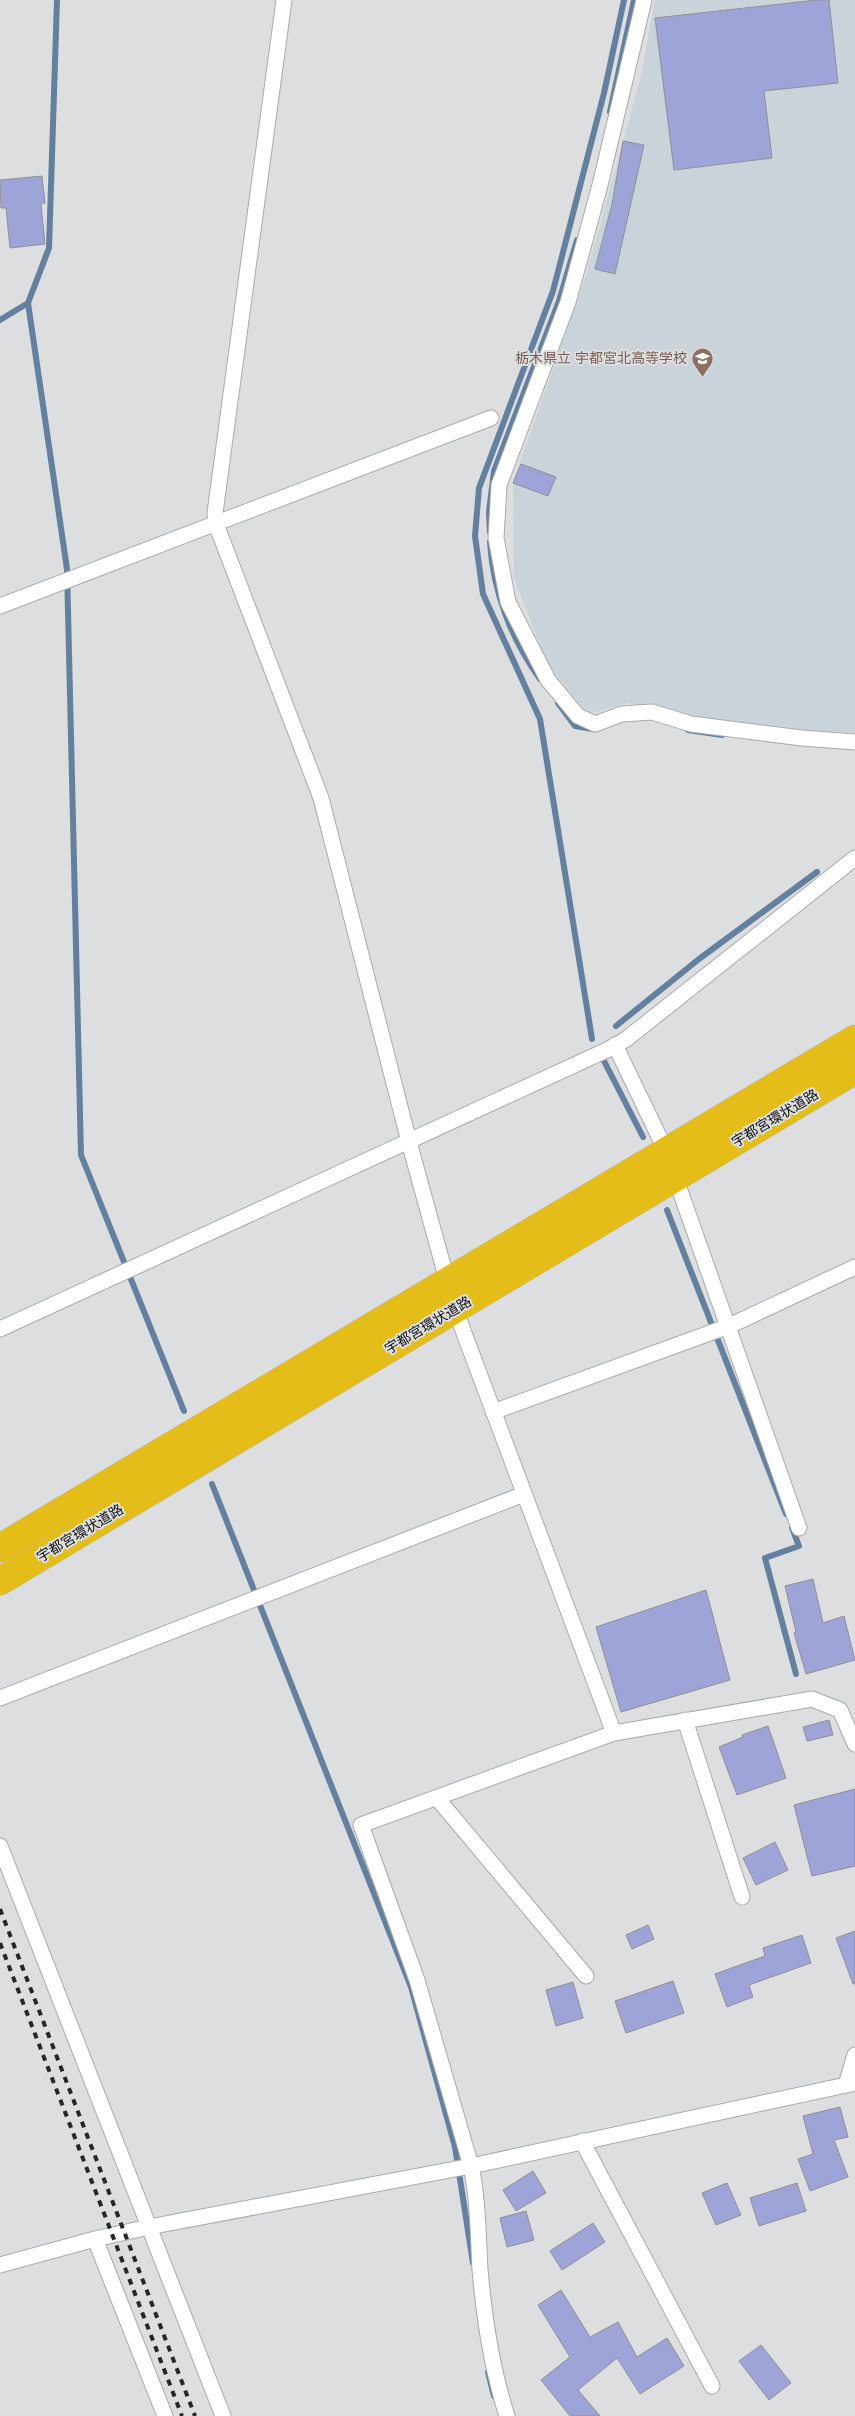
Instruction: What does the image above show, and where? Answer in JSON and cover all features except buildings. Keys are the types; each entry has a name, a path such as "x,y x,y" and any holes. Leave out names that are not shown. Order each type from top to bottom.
{"highway":[{"name":"宇都宮環状道路","path":"0,1548 855,1039"},
{"name":"宇都宮環状道路","path":"0,1581 855,1070"}],"street":[{"path":"284,0 217,503 216,524 321,798 409,1142 455,1309 614,1733"},
{"path":"644,0 600,185 568,302 500,485 496,538 508,602 548,680 578,716 595,724 622,714 652,712 690,724 802,738 855,742"},
{"path":"0,606 491,418"},
{"path":"0,1329 615,1046 855,858"},
{"path":"615,1046 666,1151 799,1528"},
{"path":"493,1412 729,1326 855,1268"},
{"path":"0,1698 524,1494"},
{"path":"507,2416 495,2379 480,2272 471,2166 417,1980 361,1826 614,1733 685,1720 812,1699 840,1710 855,1744"},
{"path":"685,1720 742,1897"},
{"path":"437,1798 586,1976"},
{"path":"0,1846 223,2416"},
{"path":"0,2265 95,2239 149,2227 471,2166 850,2084 855,2055"},
{"path":"582,2141 712,2386"},
{"path":"95,2239 165,2416"}],"shaded area":[{"name":"栃木県立 宇都宮北高等学校","path":"655,0 855,0 855,733 720,725 670,710 627,703 588,714 547,663 514,578 513,482 587,272 641,76"}],"waterway":[{"path":"28,303 49,248 57,0"},
{"path":"592,1039 540,719 483,594 475,536 479,488 553,291 604,93 624,0"},
{"path":"610,112 634,0"},
{"path":"490,532 489,512 494,471 559,301 577,240"},
{"path":"0,320 28,303 67,569 81,1155 184,1411"},
{"path":"490,542 495,578 505,614 520,648 540,679"},
{"path":"558,703 575,726 593,729"},
{"path":"688,730 722,735"},
{"path":"616,1026 699,959 817,872"},
{"path":"603,1059 643,1137"},
{"path":"667,1210 786,1514"},
{"path":"212,1484 411,1987 455,2147 473,2263"},
{"path":"792,1528 799,1546 765,1558 796,1674"},
{"path":"488,2372 494,2396"}],"railway":[{"path":"0,1909 195,2416"},
{"path":"0,1943 182,2416"}],"place":[{"name":"栃木県立 宇都宮北高等学校","path":"703,377"}]}
